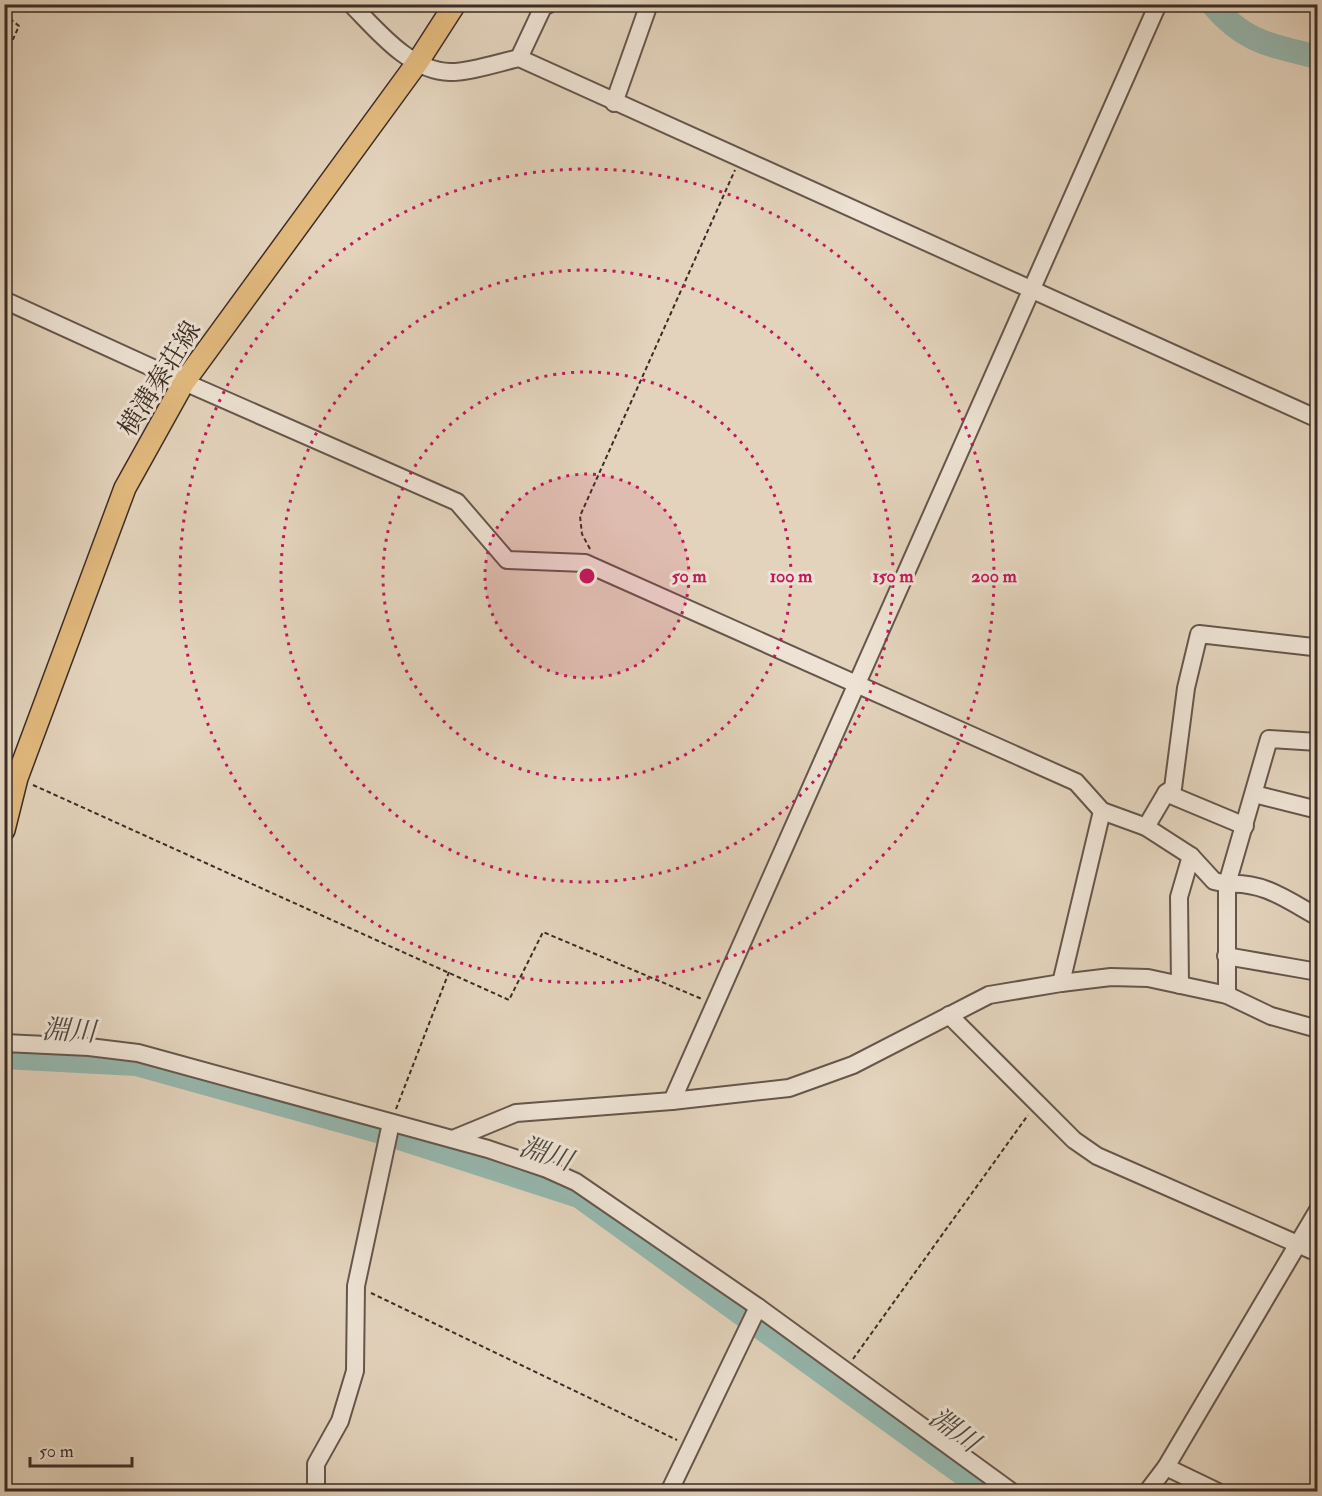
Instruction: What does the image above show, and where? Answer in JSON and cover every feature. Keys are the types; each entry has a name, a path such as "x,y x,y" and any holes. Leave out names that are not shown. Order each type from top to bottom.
{"main road":[{"name":"横溝秦荘線","path":"4,830 17,778 125,488 184,382 417,63 455,4"}],"street":[{"path":"351,4 393,45 417,63 450,72 519,58 614,103 1317,419"},
{"path":"519,58 543,7 549,4"},
{"path":"614,103 649,4"},
{"path":"672,1101 713,1004 1158,4"},
{"path":"4,300 457,502 507,560 585,563 601,570 1076,782 1102,811 1146,828 1191,856 1214,881 1227,884 1246,882 1275,892 1317,917"},
{"path":"1146,828 1166,793 1173,788 1186,688 1199,634 1313,647 1317,645"},
{"path":"1227,995 1227,884 1269,739 1317,742"},
{"path":"1166,793 1245,826"},
{"path":"1254,795 1317,810"},
{"path":"1061,983 1102,811"},
{"path":"1180,985 1179,897 1191,856"},
{"path":"1226,956 1317,972"},
{"path":"453,1139 516,1113 672,1101 789,1088 853,1065 989,995 1061,983 1111,977 1148,978 1227,995 1271,1016 1317,1029"},
{"path":"949,1015 1074,1140 1097,1156 1317,1253"},
{"path":"4,1043 89,1047 138,1053 453,1139 547,1169 576,1182 758,1306 1012,1491"},
{"path":"316,1491 316,1464 340,1421 355,1371 356,1286 391,1123"},
{"path":"1147,1491 1166,1467 1317,1210"},
{"path":"669,1491 758,1306"},
{"path":"1166,1467 1218,1491"}],"path":[{"path":"4,14 19,26 4,59"},
{"path":"601,570 582,534 580,516 740,159"},
{"path":"17,778 510,1000 543,932 713,1004"},
{"path":"391,1123 448,972"},
{"path":"845,1370 1037,1103"},
{"path":"356,1286 690,1447"}],"waterway":[{"path":"1212,4 1247,35 1259,41 1318,57"},
{"name":"淵川","path":"4,1057 136,1064 381,1132 579,1196 988,1492"}]}
